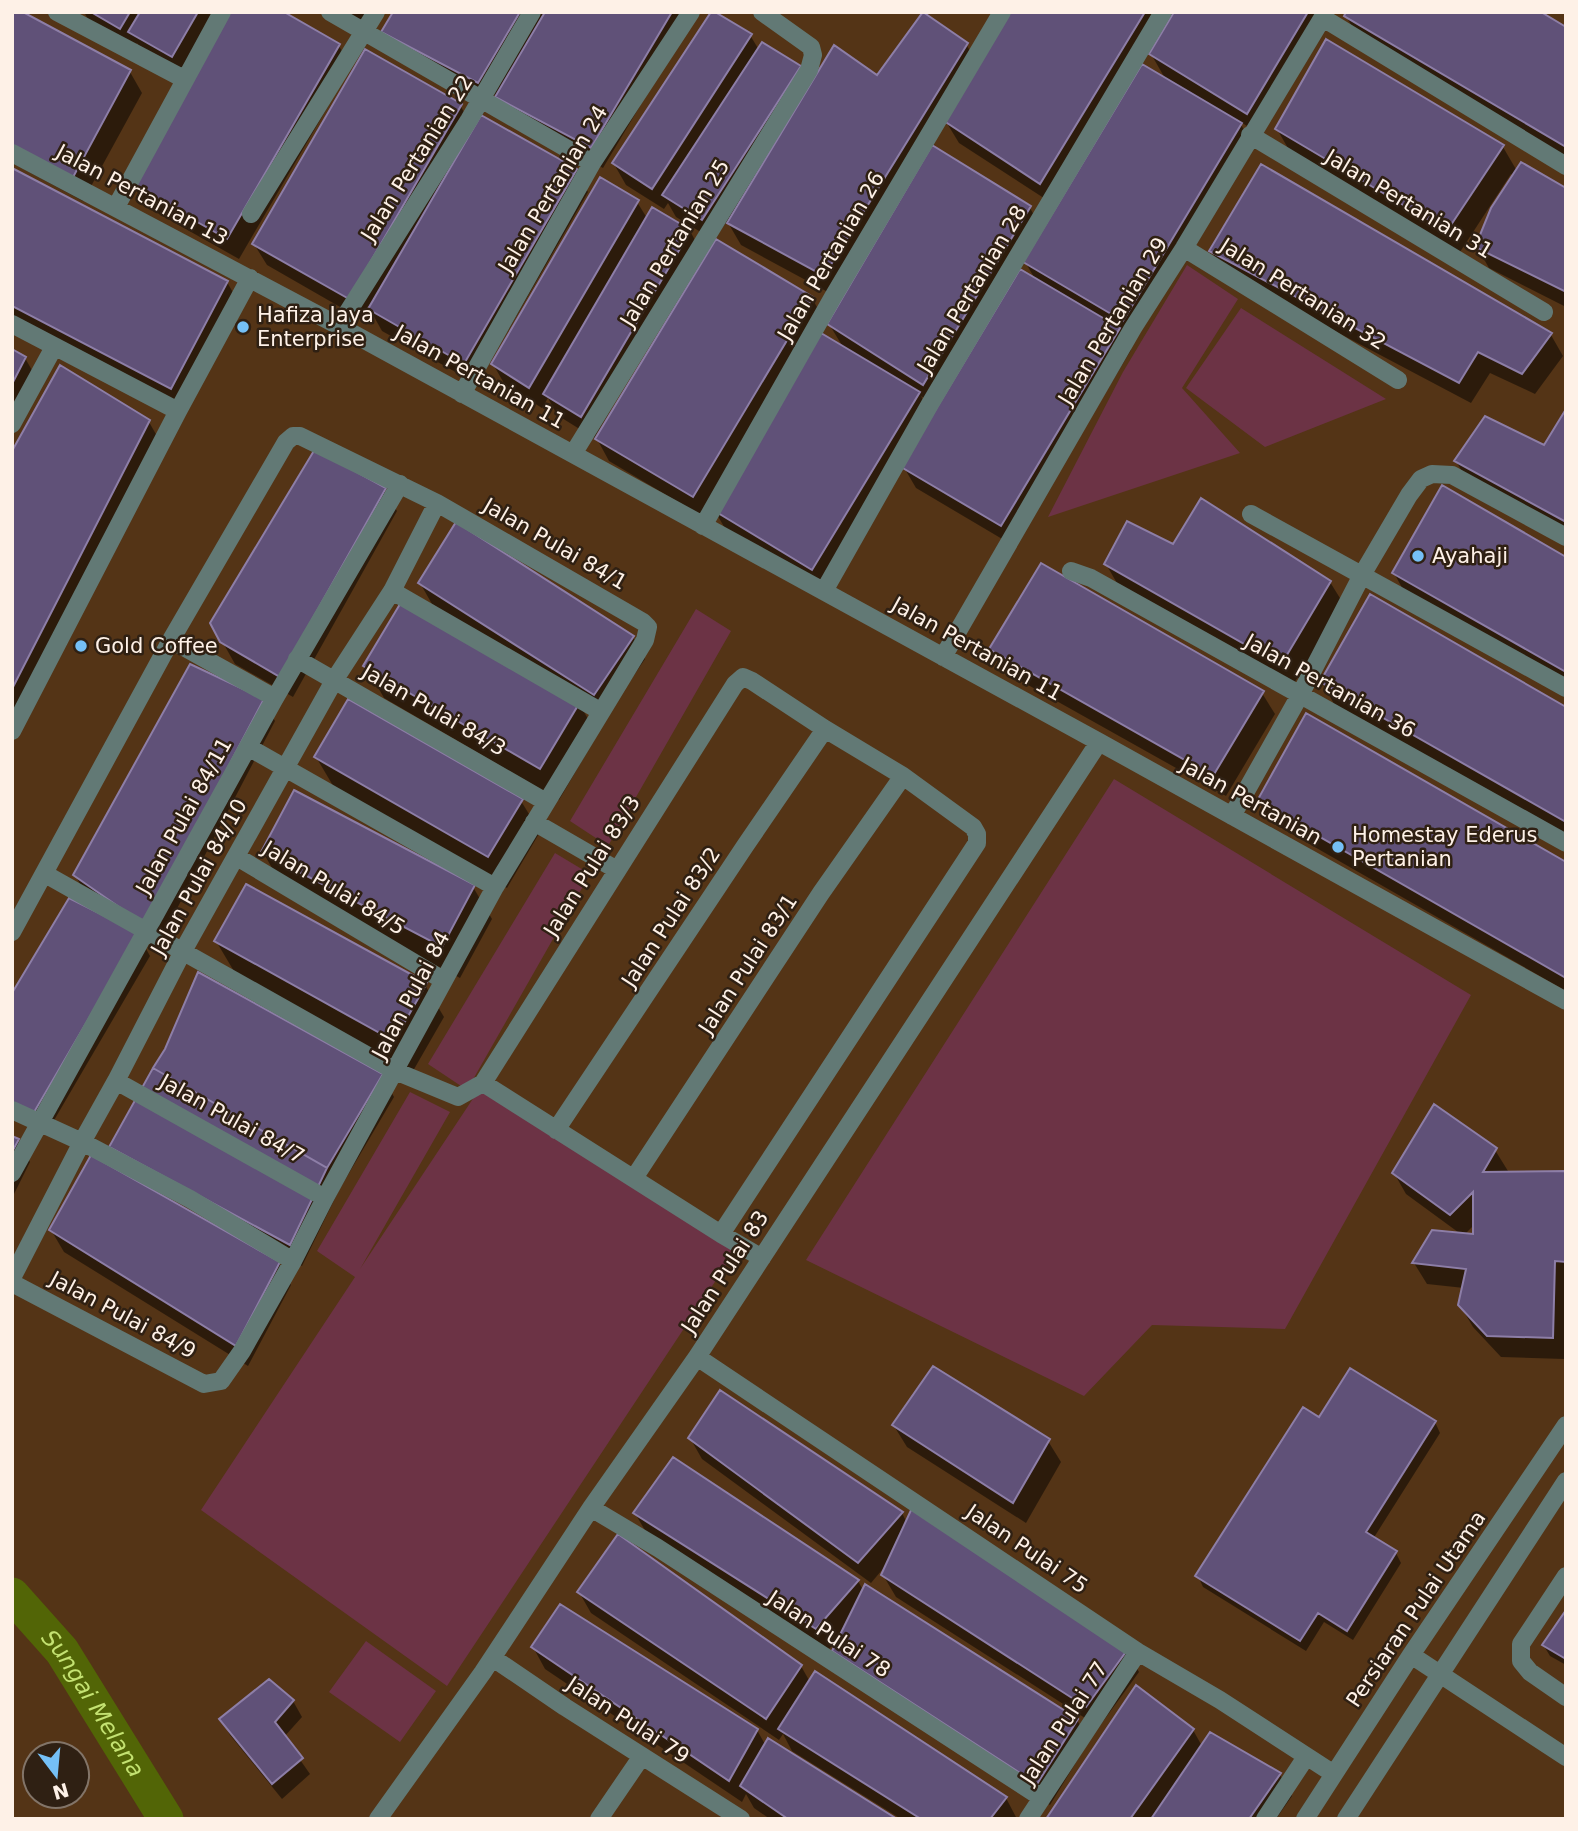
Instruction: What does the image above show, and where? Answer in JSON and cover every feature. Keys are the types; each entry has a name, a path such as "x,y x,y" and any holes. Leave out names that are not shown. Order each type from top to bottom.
{"street":[{"path":"116,207 222,12"},
{"path":"330,12 592,163"},
{"path":"251,214 376,12"},
{"name":"Jalan Pertanian 22","path":"339,326 481,99 531,12"},
{"name":"Jalan Pertanian 24","path":"462,394 592,163 691,12"},
{"name":"Jalan Pertanian 25","path":"573,454 809,70 813,55 811,47 762,12"},
{"name":"Jalan Pertanian 26","path":"703,526 833,297 1002,12"},
{"name":"Jalan Pertanian 28","path":"824,592 930,404 1163,12"},
{"path":"61,13 184,79"},
{"path":"1324,15 1566,166"},
{"name":"Jalan Pertanian 29","path":"943,657 1133,328 1324,15"},
{"name":"Jalan Pertanian 31","path":"1250,135 1544,312"},
{"name":"Jalan Pertanian 13","path":"12,153 250,278"},
{"name":"Jalan Pertanian 32","path":"1184,248 1398,380"},
{"path":"12,731 250,278"},
{"name":"Jalan Pertanian 11","path":"250,278 1099,742"},
{"path":"12,324 178,411"},
{"path":"12,424 54,347"},
{"path":"12,932 171,640 286,442 293,436 300,436 437,503"},
{"path":"1232,816 1300,695 1362,575 1421,479 1432,474 1452,475 1566,537"},
{"name":"Jalan Pulai 84/11","path":"12,1173 275,698 400,484"},
{"name":"Jalan Pulai 84/10","path":"12,1281 183,951 335,679 392,591 437,503"},
{"name":"Jalan Pulai 84/1","path":"437,503 648,627"},
{"path":"1251,514 1566,688"},
{"name":"Jalan Pertanian 36","path":"1071,571 1091,578 1566,843"},
{"path":"392,591 600,712"},
{"name":"Jalan Pulai 84","path":"214,1383 221,1381 242,1351 495,887 645,640 648,627"},
{"path":"171,640 275,698"},
{"name":"Jalan Pulai 84/3","path":"298,659 546,802"},
{"name":"Jalan Pulai 83/3","path":"483,1083 735,684 743,677 825,729"},
{"path":"721,1234 977,843 977,834 973,827 903,776 825,729"},
{"name":"Jalan Pulai 83/2","path":"556,1130 825,729"},
{"name":"Jalan Pertanian","path":"1099,742 1566,1001"},
{"name":"Jalan Pulai 83","path":"378,1819 493,1658 591,1508 697,1357 1099,742"},
{"path":"248,747 495,887"},
{"name":"Jalan Pulai 83/1","path":"634,1178 821,893 903,776"},
{"path":"534,822 617,870"},
{"name":"Jalan Pulai 84/5","path":"237,857 443,980"},
{"path":"45,874 396,1071 458,1097 483,1083 762,1258"},
{"name":"Jalan Pulai 84/7","path":"116,1081 325,1198"},
{"path":"12,1111 82,1142 190,1199 293,1261"},
{"name":"Jalan Pulai 84/9","path":"12,1281 204,1384 214,1383"},
{"name":"Jalan Pulai 75","path":"697,1357 1138,1652 1220,1700 1334,1774"},
{"name":"Persiaran Pulai Utama","path":"1306,1819 1411,1655 1566,1425"},
{"path":"1346,1819 1566,1481"},
{"name":"Jalan Pulai 78","path":"591,1508 658,1548 1042,1798"},
{"path":"1566,1576 1521,1644 1521,1661 1530,1672 1566,1696"},
{"name":"Jalan Pulai 77","path":"1028,1819 1138,1652"},
{"path":"1411,1655 1566,1757"},
{"name":"Jalan Pulai 79","path":"493,1658 741,1819"},
{"path":"599,1819 642,1756"},
{"path":"1265,1819 1306,1757"}],"shaded area":[{"path":"1187,265 1238,299 1182,388 1240,453 1048,517 1123,372"},
{"path":"1241,308 1386,399 1265,447 1186,388"},
{"path":"696,609 731,631 608,846 570,821"},
{"path":"1114,779 1471,995 1285,1329 1152,1325 1084,1396 806,1260"},
{"path":"555,853 590,874 467,1090 428,1064"},
{"path":"482,1085 736,1250 447,1686 201,1510 355,1277 317,1251 410,1092 450,1112 360,1269"},
{"path":"366,1641 436,1691 400,1742 329,1692"}],"building":[{"path":"12,12 23,12 131,70 71,181 12,150"},
{"path":"91,12 130,12 120,29"},
{"path":"140,12 198,12 172,57 128,32"},
{"path":"230,12 284,12 340,44 227,239 131,184"},
{"path":"393,12 520,12 478,83 381,32"},
{"path":"545,12 672,12 591,148 495,97"},
{"path":"711,12 752,34 652,189 612,163"},
{"path":"923,12 968,43 824,276 727,223 834,45 877,75"},
{"path":"1009,12 1145,12 1040,184 944,121"},
{"path":"1174,12 1308,12 1247,114 1149,54"},
{"path":"1346,12 1541,12 1566,27 1566,147 1344,16"},
{"path":"1326,39 1504,145 1447,231 1275,129"},
{"path":"762,42 801,66 702,220 662,195"},
{"path":"365,49 462,104 349,299 252,244"},
{"path":"1142,64 1242,123 1123,321 1023,262"},
{"path":"481,115 577,169 464,364 368,309"},
{"path":"932,145 1031,206 923,385 827,324"},
{"path":"1521,162 1566,188 1566,292 1475,247 1491,208"},
{"path":"1261,164 1552,333 1522,374 1478,352 1459,383 1209,251"},
{"path":"12,168 228,281 171,389 12,306"},
{"path":"600,177 639,200 529,388 491,364"},
{"path":"652,207 691,230 581,417 543,394"},
{"path":"716,239 813,297 693,497 595,439"},
{"path":"1020,269 1120,328 1001,526 901,467"},
{"path":"821,333 920,392 812,570 713,510"},
{"path":"12,349 26,357 12,384"},
{"path":"60,365 150,420 12,689 12,451"},
{"path":"1566,409 1566,522 1454,461 1485,416 1544,445"},
{"path":"315,449 386,488 280,677 220,642 210,623"},
{"path":"1442,485 1566,557 1566,672 1392,573"},
{"path":"1201,498 1331,581 1281,665 1104,564 1127,521 1173,544"},
{"path":"456,522 634,636 594,695 418,583"},
{"path":"1041,563 1264,691 1213,776 989,649"},
{"path":"1370,594 1566,707 1566,822 1320,682"},
{"path":"403,599 580,702 540,769 363,666"},
{"path":"190,664 264,699 145,925 73,875"},
{"path":"348,699 523,799 488,857 314,757"},
{"path":"1306,713 1566,862 1566,978 1257,801"},
{"path":"294,790 475,885 442,947 261,852"},
{"path":"246,884 427,983 394,1041 214,941"},
{"path":"69,898 139,933 33,1114 12,1102 12,993"},
{"path":"198,972 383,1074 327,1168 153,1068 165,1049"},
{"path":"153,1068 327,1168 290,1245 109,1147"},
{"path":"1434,1104 1497,1148 1483,1172 1566,1171 1566,1262 1555,1261 1553,1338 1487,1336 1458,1305 1466,1269 1412,1263 1432,1230 1473,1234 1473,1192 1450,1215 1392,1173"},
{"path":"12,1136 19,1139 12,1152"},
{"path":"91,1155 280,1262 236,1346 49,1230"},
{"path":"933,1366 1050,1439 1013,1503 892,1425"},
{"path":"1350,1368 1436,1421 1366,1532 1397,1551 1347,1631 1318,1613 1300,1641 1195,1576 1303,1407 1319,1417"},
{"path":"720,1390 903,1512 858,1563 688,1438"},
{"path":"673,1457 859,1580 816,1629 633,1513"},
{"path":"912,1508 1128,1649 1086,1707 881,1575"},
{"path":"618,1534 802,1665 766,1719 577,1592"},
{"path":"865,1584 1078,1719 1037,1784 832,1651"},
{"path":"560,1604 758,1729 729,1781 531,1647"},
{"path":"1566,1610 1566,1659 1542,1645"},
{"path":"815,1671 1007,1797 990,1819 921,1819 778,1729"},
{"path":"269,1679 294,1700 275,1722 303,1758 272,1784 219,1719"},
{"path":"1136,1685 1194,1729 1130,1819 1046,1819"},
{"path":"1210,1732 1281,1773 1249,1819 1151,1819"},
{"path":"768,1738 897,1819 788,1819 740,1786"}],"waterway":[{"name":"Sungai Melana","path":"12,1595 62,1651 166,1819"}],"place":[{"name":"Hafiza Jaya Enterprise","path":"243,327"},
{"name":"Ayahaji","path":"1418,556"},
{"name":"Gold Coffee","path":"81,646"},
{"name":"Homestay Ederus Pertanian","path":"1338,847"}]}
